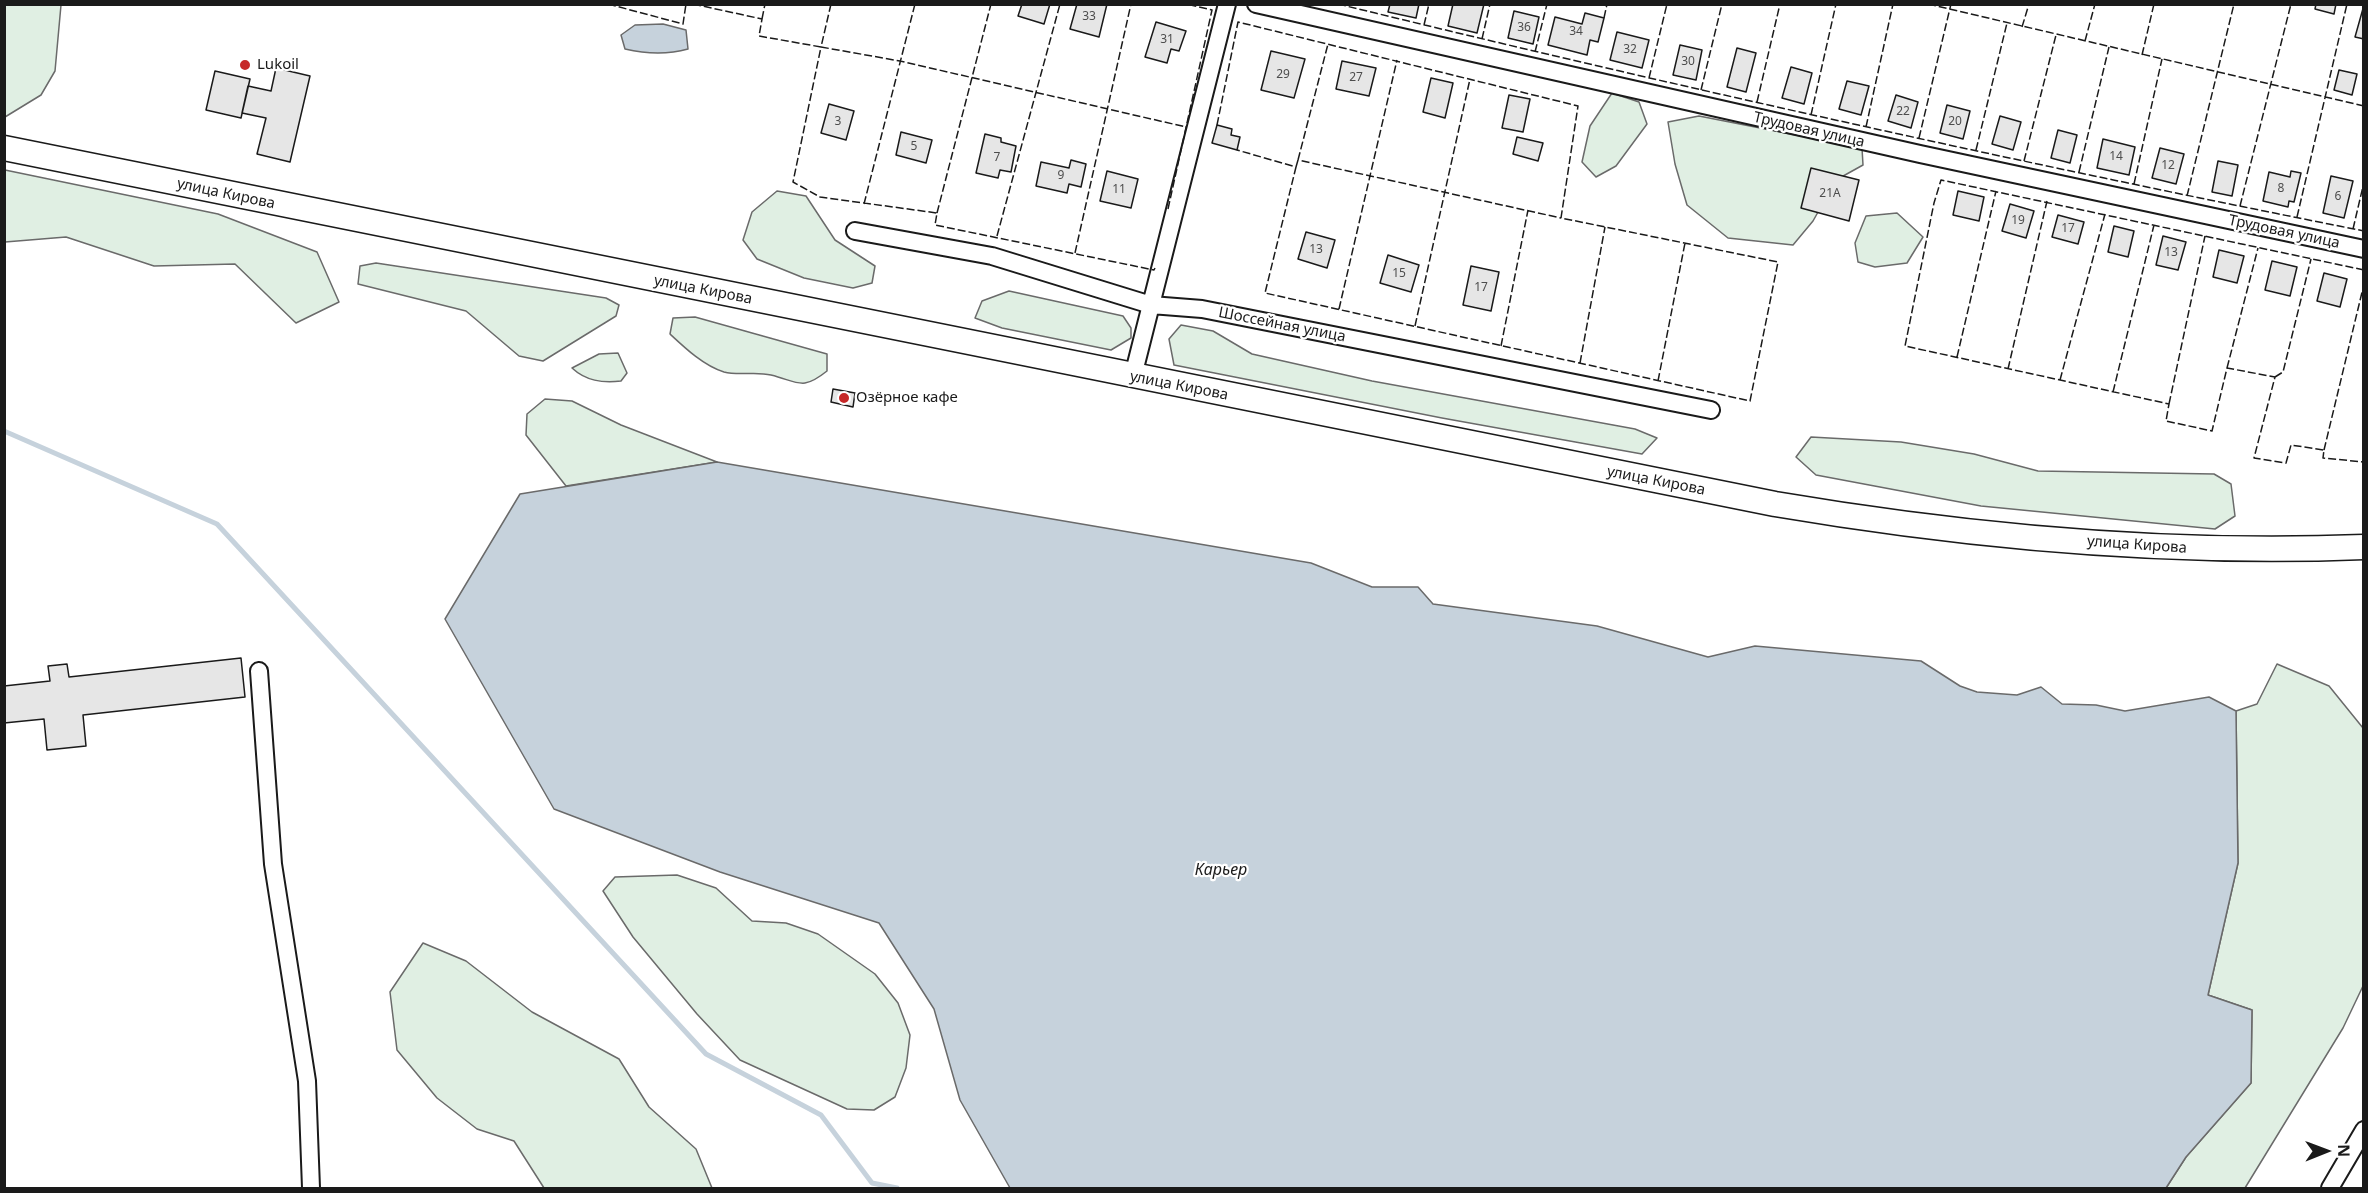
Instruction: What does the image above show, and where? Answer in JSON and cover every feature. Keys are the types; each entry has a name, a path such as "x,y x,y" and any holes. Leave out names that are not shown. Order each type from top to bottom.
{"main road":[{"name":"улица Кирова","path":"4,148 1703,491 1850,517 2029,537 2186,549 2364,547"}],"street":[{"path":"1133,376 1227,4"},
{"name":"Трудовая улица","path":"1256,4 1920,154 2364,249"},
{"name":"Шоссейная улица","path":"855,231 992,256 1150,305 1202,309 1711,410"},
{"path":"259,671 273,864 307,1081 311,1188"},
{"path":"2330,1188 2364,1130"}],"green space":[{"path":"4,5 61,5 55,71 41,95 5,117"},
{"path":"1612,93 1639,102 1647,124 1616,166 1596,177 1582,162 1590,126"},
{"path":"1699,116 1862,148 1863,165 1836,180 1813,221 1793,245 1728,238 1687,205 1675,164 1668,122"},
{"path":"5,170 218,214 317,252 339,302 296,323 235,264 154,266 66,237 5,242"},
{"path":"777,191 806,196 835,240 875,266 872,283 853,288 804,278 757,259 743,240 752,212"},
{"path":"1897,213 1923,237 1907,263 1875,267 1858,262 1855,243 1866,216"},
{"path":"376,263 606,298 619,305 616,316 543,361 519,356 466,311 358,284 360,266"},
{"path":"1009,291 1123,316 1131,328 1131,338 1111,350 1002,328 975,318 982,301"},
{"path":"695,317 827,354 827,371 812,381 800,383 765,374 724,372 709,366 670,334 673,318"},
{"path":"1181,325 1213,331 1252,354 1372,381 1635,429 1657,438 1642,454 1442,418 1174,365 1169,339"},
{"path":"618,353 627,373 621,381 595,380 583,376 572,368 599,354"},
{"path":"545,399 572,401 621,425 717,462 566,486 526,435 527,414"},
{"path":"1811,437 1901,442 1974,454 2038,471 2214,474 2231,484 2235,516 2215,529 1981,506 1816,475 1796,457"},
{"path":"2277,664 2329,686 2363,728 2363,986 2343,1028 2245,1188 2166,1188 2186,1157 2251,1083 2252,1010 2208,995 2238,863 2236,711 2257,704"},
{"path":"677,875 716,888 752,921 786,923 818,934 875,974 898,1003 910,1035 906,1068 895,1097 874,1110 847,1109 740,1060 697,1014 633,937 603,891 615,877"},
{"path":"423,943 466,961 532,1012 619,1059 649,1107 696,1149 712,1188 544,1188 514,1141 477,1129 437,1098 397,1050 390,992"}],"water":[{"path":"663,24 686,30 688,49 656,53 625,49 621,35 635,25"},
{"name":"Карьер","path":"717,462 1311,563 1372,587 1418,587 1433,604 1597,626 1708,657 1755,646 1921,661 1960,686 1977,692 2017,695 2041,687 2062,704 2096,705 2125,711 2209,697 2236,711 2238,863 2208,995 2252,1010 2251,1083 2186,1157 2166,1188 1010,1188 960,1100 934,1009 879,923 720,872 554,809 445,619 520,494"}],"building":[{"path":"1022,4 1050,4 1044,24 1018,16"},
{"path":"1077,4 1107,4 1099,37 1070,29"},
{"path":"1390,4 1419,4 1416,18 1388,12"},
{"path":"1453,4 1484,4 1477,33 1448,26"},
{"path":"2316,4 2336,4 2334,14 2315,9"},
{"path":"2364,5 2364,39 2355,37"},
{"path":"1514,11 1539,17 1533,44 1508,38"},
{"path":"1585,13 1604,18 1598,42 1590,40 1587,55 1548,45 1555,17 1582,24"},
{"path":"1156,22 1186,31 1179,51 1171,49 1167,63 1145,57"},
{"path":"1617,32 1649,40 1642,68 1610,60"},
{"path":"1680,45 1702,50 1696,80 1673,75"},
{"path":"1737,48 1756,53 1746,92 1727,87"},
{"path":"1271,51 1305,59 1294,98 1261,90"},
{"path":"1342,61 1376,68 1369,96 1336,89"},
{"path":"1791,67 1812,73 1804,104 1782,98"},
{"path":"276,68 310,76 290,162 257,154 266,118 242,113 248,86 271,91"},
{"path":"2339,70 2357,74 2352,95 2334,90"},
{"path":"215,71 250,79 241,118 206,110"},
{"path":"1431,78 1453,83 1445,118 1423,112"},
{"path":"1847,81 1869,86 1861,115 1839,109"},
{"path":"1509,95 1530,99 1523,132 1502,128"},
{"path":"1896,95 1918,102 1911,128 1888,121"},
{"path":"829,104 854,111 846,140 821,133"},
{"path":"1947,105 1970,111 1963,139 1940,133"},
{"path":"2000,116 2021,122 2013,150 1992,144"},
{"path":"1217,125 1232,129 1231,135 1240,137 1237,150 1212,143"},
{"path":"2058,130 2077,135 2070,163 2051,158"},
{"path":"901,132 932,140 926,163 896,155"},
{"path":"985,134 1001,138 1001,142 1016,146 1011,172 1000,170 998,178 976,173"},
{"path":"1517,137 1543,143 1538,161 1513,154"},
{"path":"2103,139 2135,147 2129,175 2097,168"},
{"path":"2160,148 2184,154 2176,184 2152,178"},
{"path":"1071,160 1086,164 1081,187 1069,184 1067,193 1036,186 1041,162 1069,168"},
{"path":"2218,161 2238,165 2232,196 2212,192"},
{"path":"1811,168 1859,180 1849,221 1801,208"},
{"path":"1107,171 1138,179 1131,208 1100,201"},
{"path":"2291,171 2301,173 2294,202 2289,201 2288,207 2263,201 2269,172 2290,177"},
{"path":"2331,176 2353,181 2344,218 2323,213"},
{"path":"1958,191 1984,197 1979,221 1953,215"},
{"path":"2010,204 2034,211 2026,238 2002,231"},
{"path":"2058,215 2084,222 2078,244 2052,237"},
{"path":"2114,226 2134,231 2128,257 2108,252"},
{"path":"1306,232 1335,240 1327,268 1298,259"},
{"path":"2163,236 2186,242 2178,270 2156,265"},
{"path":"2219,250 2244,256 2237,283 2213,277"},
{"path":"1388,255 1419,265 1411,292 1380,283"},
{"path":"2272,261 2297,267 2290,296 2265,290"},
{"path":"1471,266 1499,272 1491,311 1463,305"},
{"path":"2324,273 2347,279 2340,307 2317,301"},
{"path":"833,389 855,393 853,407 831,402"},
{"path":"241,658 245,697 83,715 86,746 47,750 44,719 4,723 4,686 50,681 48,666 67,664 69,677"}],"waterway":[{"path":"4,431 217,524 706,1054 821,1115 872,1183 897,1188"}],"fence":[{"path":"608,4 683,24 686,4"},
{"path":"693,4 762,19 759,36 821,47 793,182 820,197 937,213 935,225 1154,270 1155,268"},
{"path":"762,19 765,4"},
{"path":"831,4 821,47 900,61 1186,127"},
{"path":"864,204 915,4"},
{"path":"937,213 991,4"},
{"path":"997,236 1060,4"},
{"path":"1075,253 1131,4"},
{"path":"1168,209 1212,10 1186,4"},
{"path":"1338,4 1850,123 2106,179 2364,231"},
{"path":"1424,25 1429,4"},
{"path":"1482,39 1490,4"},
{"path":"1535,52 1547,4"},
{"path":"1604,18 1607,4"},
{"path":"1649,78 1667,4"},
{"path":"1701,90 1722,4"},
{"path":"1757,102 1780,4"},
{"path":"1811,115 1836,4"},
{"path":"1866,127 1893,4"},
{"path":"1928,4 2364,106"},
{"path":"1919,138 1951,4"},
{"path":"2022,27 2029,4"},
{"path":"2085,41 2095,4"},
{"path":"2142,55 2154,4"},
{"path":"2187,196 2234,4"},
{"path":"2240,206 2291,4"},
{"path":"2297,217 2347,4"},
{"path":"1217,125 1238,22 1578,106 1561,218 1778,262 1750,401 1265,293 1296,167 1237,150"},
{"path":"1976,150 2007,23"},
{"path":"2024,161 2056,35"},
{"path":"1298,160 1328,44"},
{"path":"2079,172 2109,47"},
{"path":"2134,184 2162,59"},
{"path":"1339,309 1397,60"},
{"path":"1415,326 1470,79"},
{"path":"1296,167 1298,160 1561,218"},
{"path":"2364,270 1941,180 1934,203 1905,346 2169,404 2166,421 2212,431 2227,368 2275,377 2254,458 2286,463 2291,445 2324,450 2323,458 2364,462"},
{"path":"2353,229 2364,182"},
{"path":"1957,357 1996,191"},
{"path":"2008,369 2047,201"},
{"path":"1501,346 1528,210"},
{"path":"2060,380 2105,214"},
{"path":"2113,392 2154,225"},
{"path":"1580,363 1605,227"},
{"path":"2169,404 2205,236"},
{"path":"1658,381 1685,243"},
{"path":"2227,368 2258,248"},
{"path":"2275,377 2283,372 2311,259"},
{"path":"2324,450 2364,284"}],"place":[{"name":"Lukoil","path":"245,65"},
{"name":"Озёрное кафе","path":"844,398"}]}
